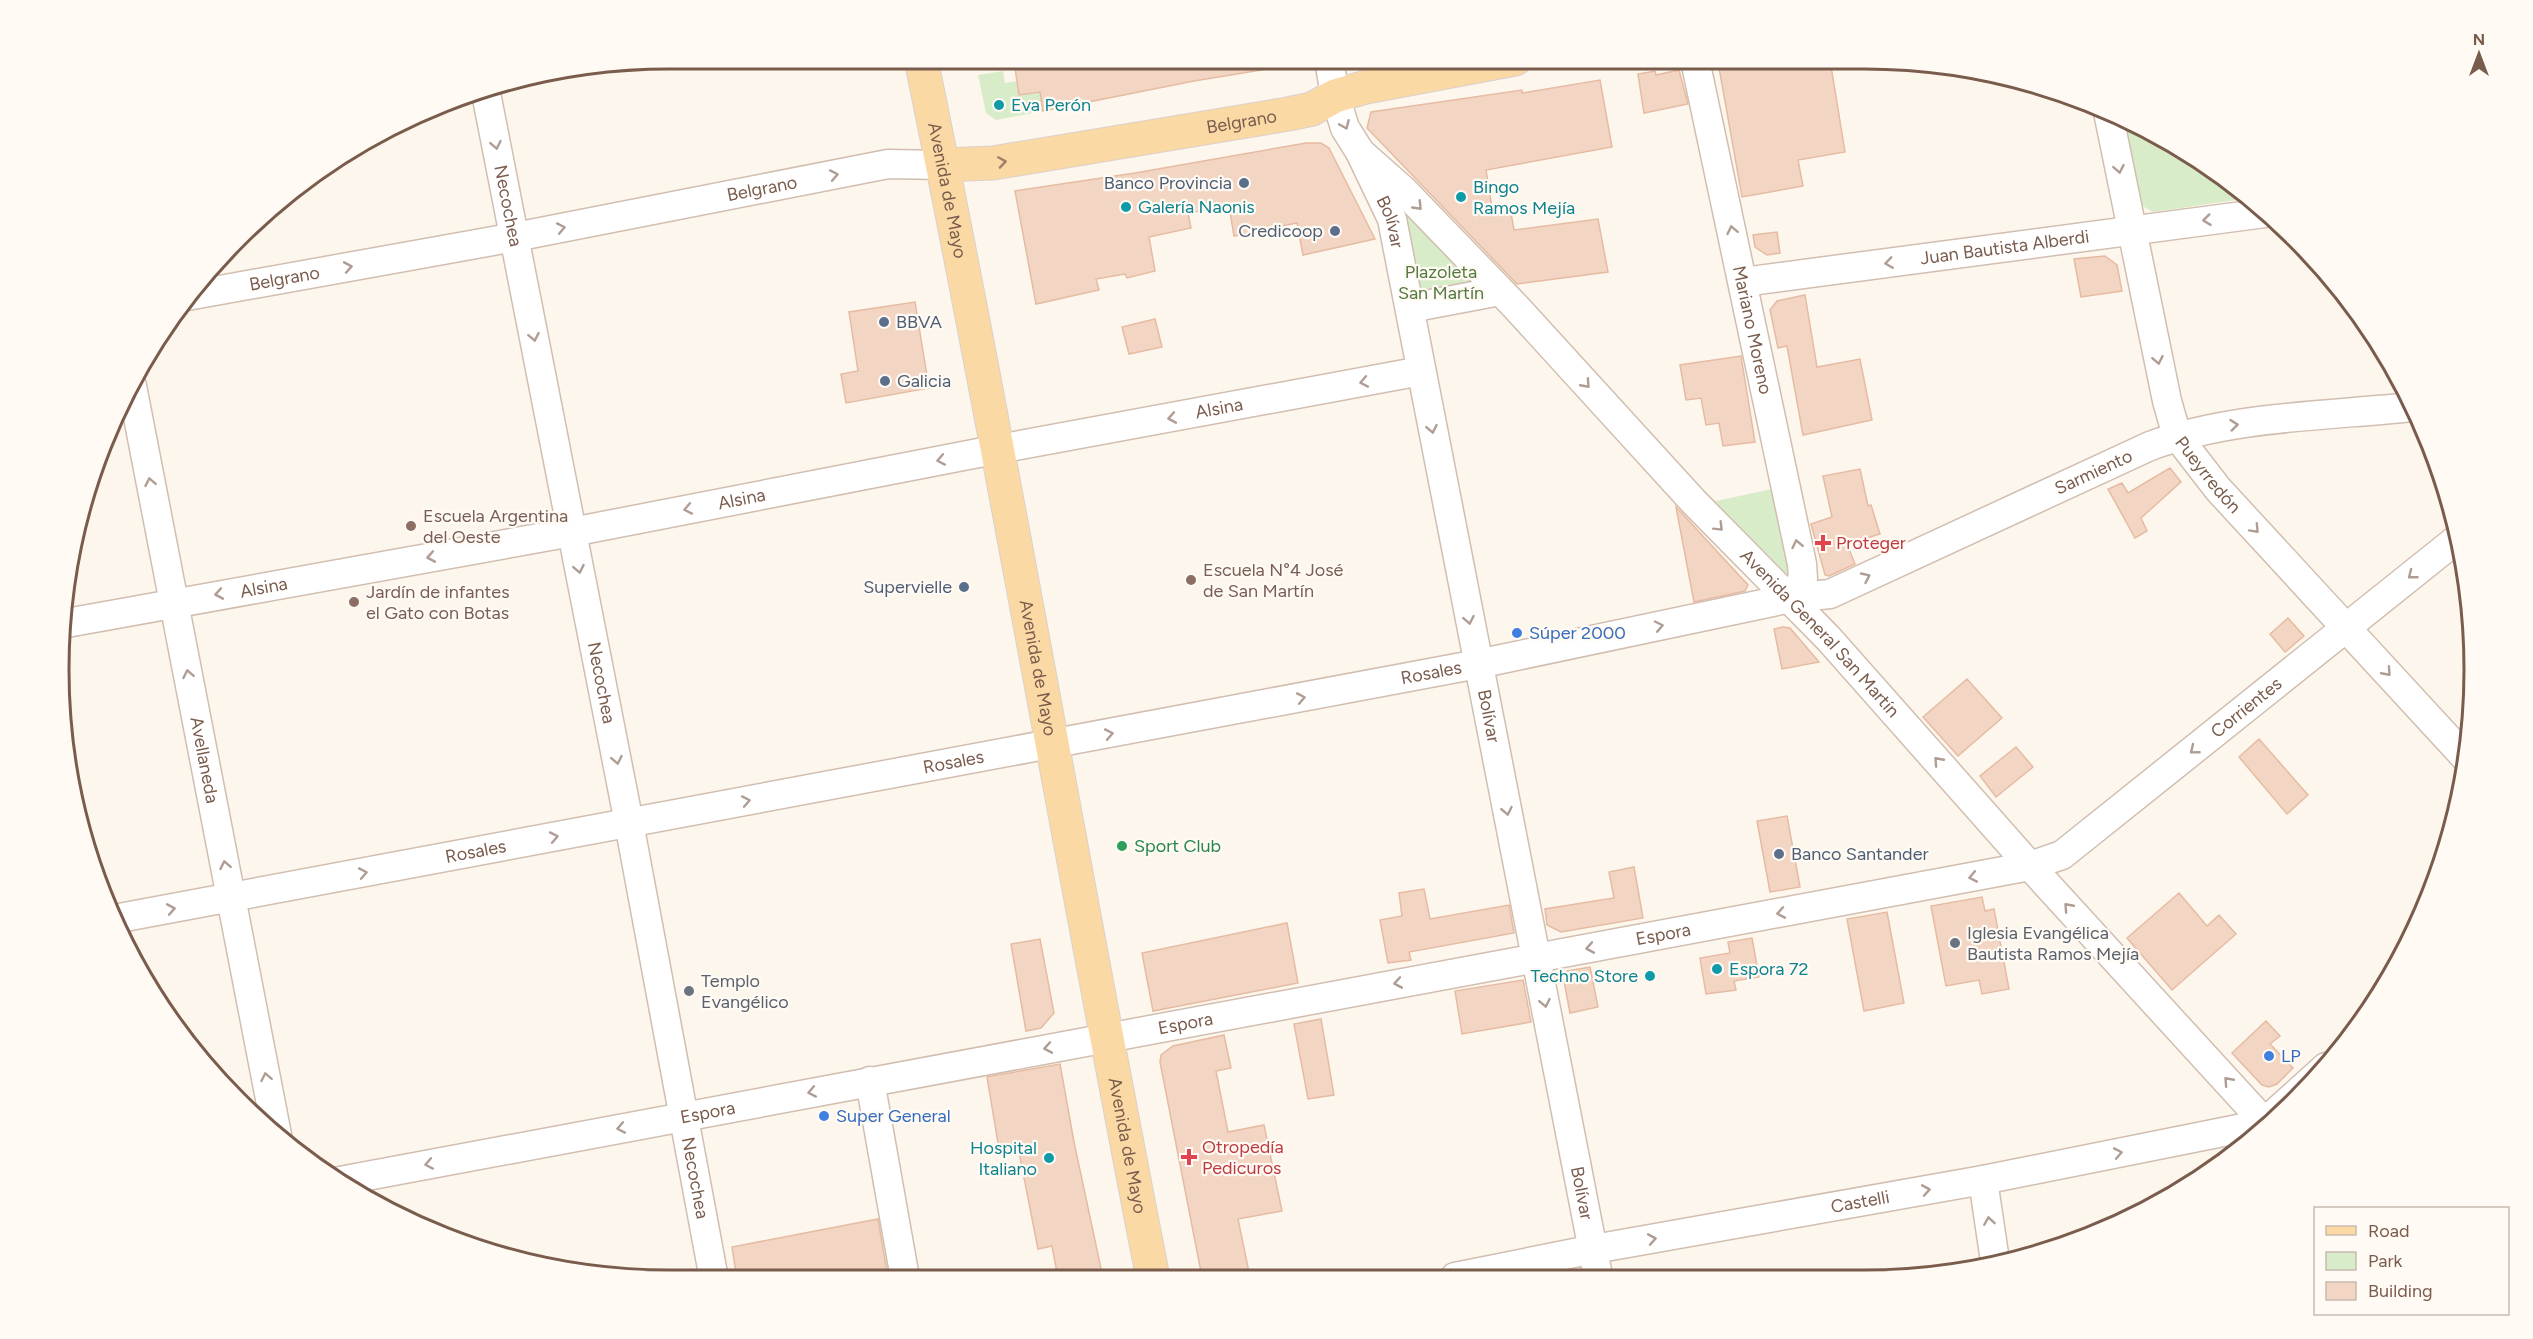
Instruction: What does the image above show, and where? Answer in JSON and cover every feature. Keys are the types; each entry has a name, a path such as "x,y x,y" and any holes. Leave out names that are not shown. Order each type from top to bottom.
{"main road":[{"name":"Avenida de Mayo","path":"923,69 999,449 1106,1037 1151,1270"},
{"name":"Belgrano","path":"943,165 993,163 1312,110 1335,96 1366,87 1462,69"}],"street":[{"name":"Bolívar","path":"1331,69 1335,96 1345,128 1360,152 1392,219 1596,1263"},
{"name":"Mariano Moreno","path":"1697,69 1802,564 1803,579 1791,598"},
{"name":"Necochea","path":"487,98 629,823 712,1270"},
{"name":"Pueyrredón","path":"2110,123 2167,401 2177,436 2218,489 2459,750"},
{"name":"Avenida General San Martín","path":"1360,152 1403,190 1500,291 1693,501 1791,598 2030,866 2261,1119"},
{"name":"Belgrano","path":"202,293 515,237 888,164 943,165"},
{"name":"Juan Bautista Alberdi","path":"1743,282 2255,214"},
{"path":"1410,308 1500,291"},
{"name":"Alsina","path":"71,622 572,532 999,449 1421,371"},
{"name":"Avellaneda","path":"134,398 273,1120"},
{"name":"Sarmiento","path":"1791,598 1830,594 2139,451 2177,436 2223,426 2404,408"},
{"name":"Corrientes","path":"2030,866 2062,855 2450,544"},
{"name":"Rosales","path":"124,918 1478,664 1791,598"},
{"name":"Espora","path":"351,1179 2030,866"},
{"path":"870,1081 904,1270"},
{"name":"Castelli","path":"1526,1270 1596,1263 1983,1180 2252,1127"},
{"path":"1983,1180 1994,1255"}],"green space":[{"path":"1003,71 1005,83 1017,81 1019,95 1040,92 1043,111 996,120 986,113 978,75"},
{"path":"2124,129 2164,149 2237,200 2153,212 2139,204"},
{"name":"Plazoleta San Martín","path":"1407,207 1479,287 1421,312 1401,211"},
{"path":"1772,489 1789,567 1786,575 1778,577 1707,503"}],"building":[{"path":"1015,69 1267,69 1043,111 1040,92 1019,95"},
{"path":"1719,69 1831,69 1845,152 1798,160 1803,186 1742,197"},
{"path":"1679,70 1688,104 1644,113 1638,74 1655,71 1656,75"},
{"path":"1600,80 1612,147 1486,170 1493,214 1511,213 1514,230 1598,219 1608,272 1517,284 1367,128 1371,112 1522,90 1522,93"},
{"path":"1306,143 1321,143 1329,148 1375,239 1303,255 1297,223 1234,236 1229,206 1188,213 1191,228 1149,237 1155,271 1127,278 1125,274 1096,279 1099,290 1036,304 1015,191"},
{"path":"1777,232 1780,253 1767,255 1755,247 1753,235"},
{"path":"2105,256 2117,265 2122,291 2081,297 2074,259"},
{"path":"1805,295 1817,367 1860,359 1872,420 1803,435 1787,346 1778,348 1770,310 1777,301"},
{"path":"915,302 929,388 846,403 841,374 858,371 849,312"},
{"path":"1155,319 1162,347 1129,354 1122,327"},
{"path":"1741,356 1755,442 1723,446 1719,423 1706,425 1701,398 1686,400 1680,365"},
{"path":"2170,468 2181,482 2141,518 2147,531 2135,538 2108,489 2122,483 2128,493"},
{"path":"1860,469 1868,506 1871,505 1880,534 1847,544 1855,564 1829,576 1825,575 1811,524 1832,517 1823,476"},
{"path":"1676,507 1748,585 1745,591 1694,602"},
{"path":"2288,618 2304,636 2285,652 2270,634"},
{"path":"1790,628 1819,662 1782,669 1774,629"},
{"path":"1967,679 2002,718 1958,756 1923,717"},
{"path":"2259,739 2308,795 2287,814 2239,757"},
{"path":"2016,747 2033,767 1996,797 1980,776"},
{"name":"Banco Santander","path":"1787,816 1800,887 1770,892 1757,821"},
{"path":"1634,867 1643,918 1561,932 1547,925 1545,909 1614,898 1609,872"},
{"path":"1424,889 1430,919 1509,905 1514,933 1409,952 1411,960 1388,963 1380,920 1402,916 1399,893"},
{"path":"2179,893 2207,926 2219,915 2236,934 2172,990 2127,938"},
{"path":"1982,897 1985,911 1994,909 2009,989 1982,994 1979,980 1946,986 1931,906"},
{"path":"1887,912 1904,1003 1864,1011 1847,919"},
{"path":"1287,923 1298,983 1153,1011 1142,953"},
{"path":"1752,938 1759,977 1734,981 1736,990 1706,994 1700,958 1730,953 1728,942"},
{"path":"1040,939 1054,1013 1041,1028 1026,1031 1011,944"},
{"path":"1590,967 1598,1007 1570,1013 1564,981 1567,971"},
{"path":"1523,980 1531,1022 1462,1034 1455,991"},
{"path":"1321,1019 1334,1095 1308,1099 1294,1024"},
{"path":"2266,1021 2280,1036 2270,1044 2293,1068 2277,1084 2269,1087 2262,1085 2232,1053"},
{"path":"1224,1035 1231,1068 1216,1071 1228,1132 1264,1125 1282,1211 1238,1219 1249,1270 1201,1270 1160,1062 1161,1055 1173,1046"},
{"path":"1060,1064 1101,1270 1056,1270 1052,1246 1038,1249 1019,1152 1000,1155 987,1077"},
{"path":"878,1219 887,1270 736,1270 732,1247"}],"place":[{"name":"Eva Perón","path":"999,105"},
{"name":"Banco Provincia","path":"1244,183"},
{"name":"Bingo Ramos Mejía","path":"1461,197"},
{"name":"Galería Naonis","path":"1126,207"},
{"name":"Credicoop","path":"1335,231"},
{"name":"BBVA","path":"884,322"},
{"name":"Galicia","path":"885,381"},
{"name":"Escuela Argentina del Oeste","path":"411,526"},
{"name":"Proteger","path":"1823,543"},
{"name":"Escuela N°4 José de San Martín","path":"1191,580"},
{"name":"Supervielle","path":"964,587"},
{"name":"Jardín de infantes el Gato con Botas","path":"354,602"},
{"name":"Súper 2000","path":"1517,633"},
{"name":"Sport Club","path":"1122,846"},
{"name":"Banco Santander","path":"1779,854"},
{"name":"Iglesia Evangélica Bautista Ramos Mejía","path":"1955,943"},
{"name":"Espora 72","path":"1717,969"},
{"name":"Techno Store","path":"1650,976"},
{"name":"Templo Evangélico","path":"689,991"},
{"name":"LP","path":"2269,1056"},
{"name":"Super General","path":"824,1116"},
{"name":"Otropedía Pedicuros","path":"1189,1157"},
{"name":"Hospital Italiano","path":"1049,1158"}]}
